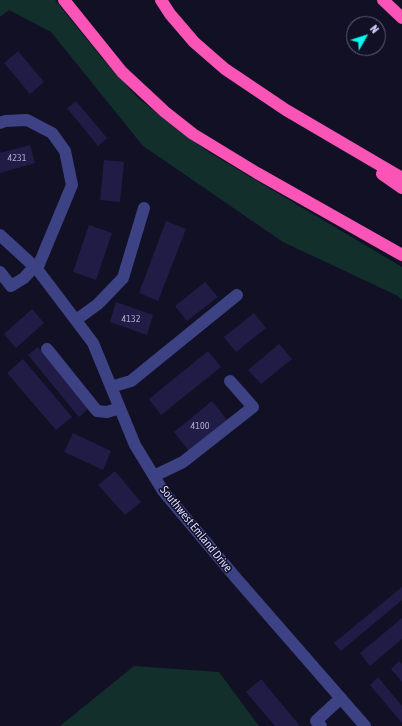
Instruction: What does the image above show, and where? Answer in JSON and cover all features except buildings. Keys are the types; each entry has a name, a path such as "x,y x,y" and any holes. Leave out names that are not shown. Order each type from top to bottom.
{"highway":[{"path":"64,0 122,72 165,112 188,129 257,173 402,255"},
{"path":"161,0 170,14 194,42 225,70 286,110 402,178"},
{"path":"383,0 402,18"},
{"path":"318,129 402,188"}],"street":[{"path":"0,123 5,121 27,120 52,133 65,151 72,185 36,268 11,286 0,272"},
{"path":"76,320 98,304 122,278 144,208"},
{"name":"Southwest Emland Drive","path":"0,235 36,268 93,343 135,445 163,491 365,726"},
{"path":"112,387 132,381 237,295"},
{"path":"47,349 97,411 107,412 120,408"},
{"path":"154,476 183,462 253,407 230,381"},
{"path":"321,726 316,721 341,698"}],"green space":[{"path":"0,0 55,0 101,57 137,97 174,127 210,153 402,267 402,300 398,296 283,242 143,146 51,32 9,10 0,17"},
{"path":"134,666 219,672 259,726 60,726"}]}
